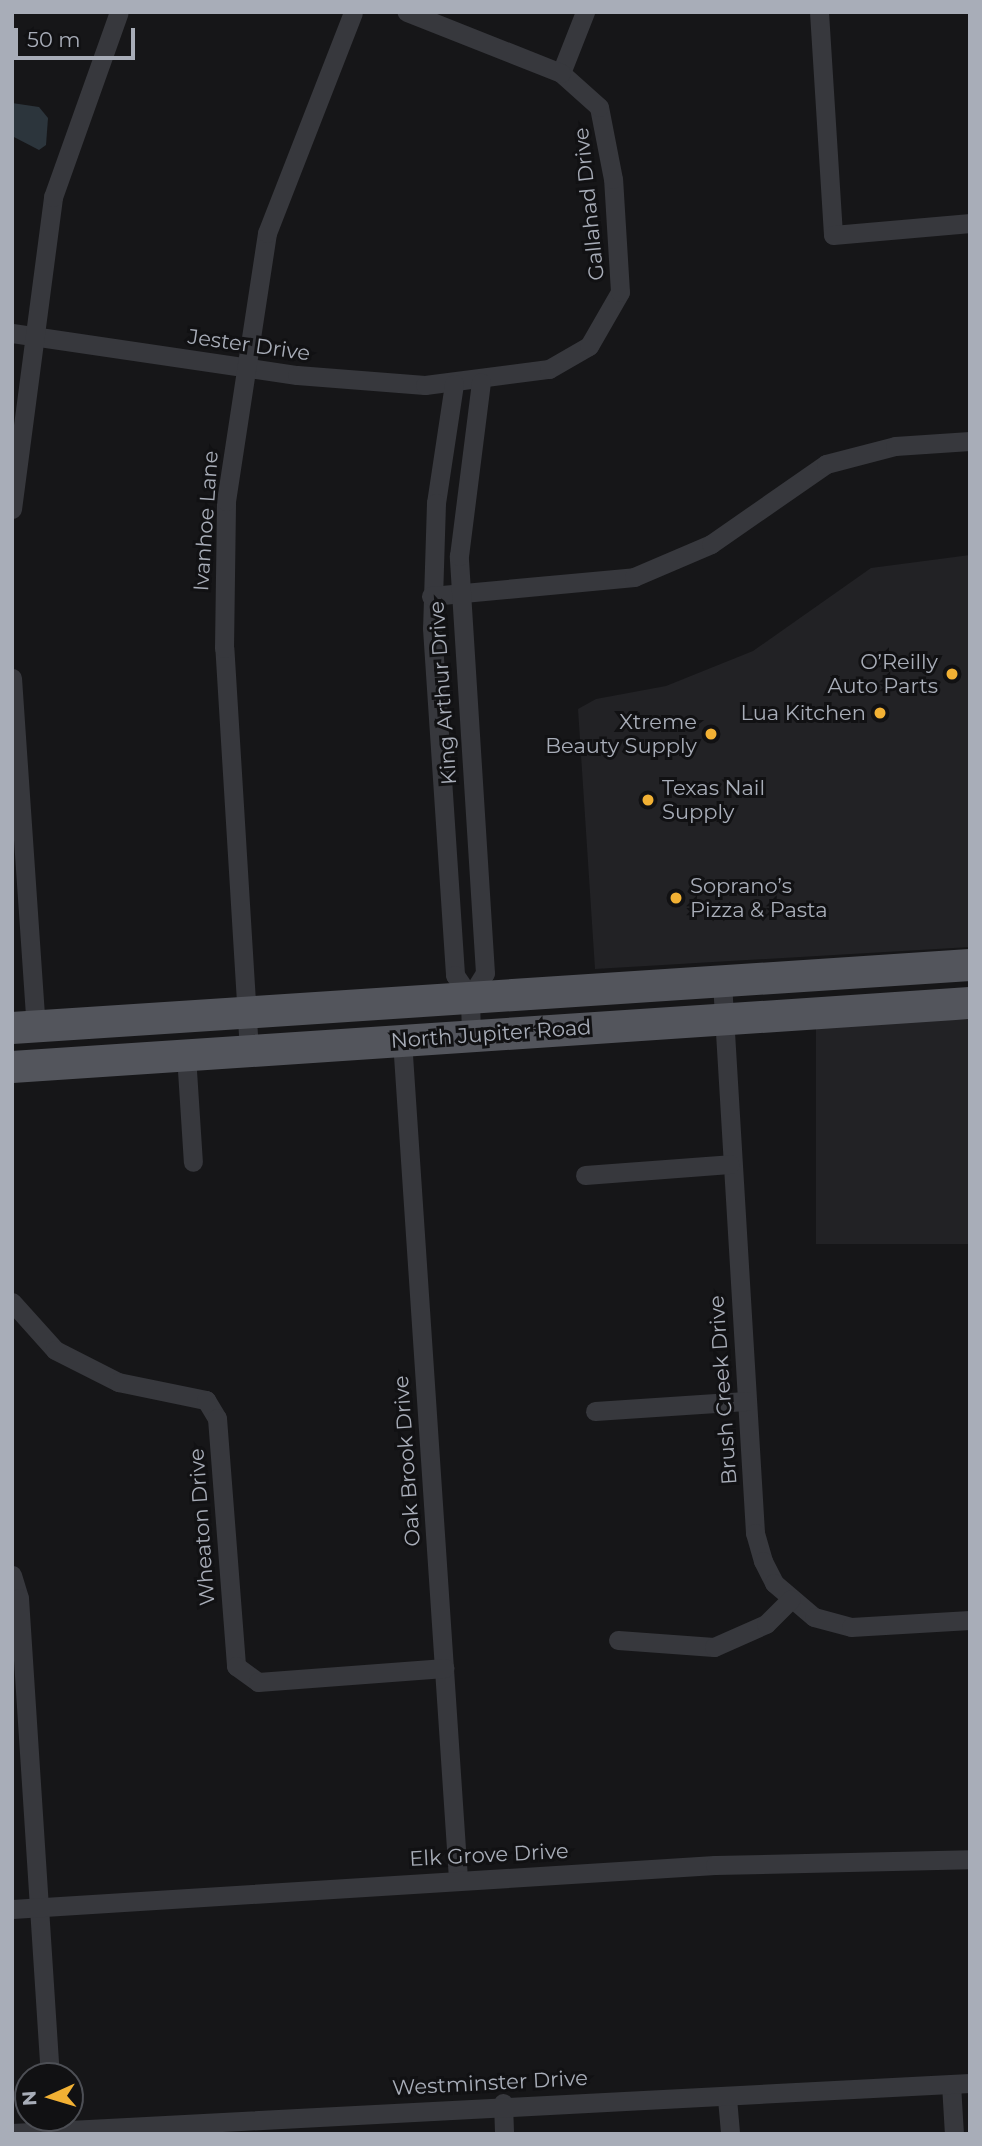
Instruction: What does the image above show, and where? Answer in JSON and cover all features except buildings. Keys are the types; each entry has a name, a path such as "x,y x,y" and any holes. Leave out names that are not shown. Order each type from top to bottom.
{"main road":[{"name":"North Jupiter Road","path":"24,1027 970,965"},
{"name":"North Jupiter Road","path":"12,1066 970,1003"}],"street":[{"path":"12,509 53,197 119,12"},
{"name":"Ivanhoe Lane","path":"249,1051 224,585 226,501 267,233 353,12"},
{"name":"Gallahad Drive","path":"407,12 561,74 599,107 607,125 620,292 603,330 564,363 481,382"},
{"path":"561,74 585,12"},
{"path":"819,12 833,235 970,223"},
{"name":"Jester Drive","path":"12,333 353,381 454,384 481,382"},
{"name":"King Arthur Drive","path":"470,998 485,973 460,594 481,382"},
{"name":"King Arthur Drive","path":"454,384 436,503 431,596 455,975 470,998 471,1037"},
{"path":"431,596 634,577 711,544 826,464 895,446 970,441"},
{"path":"12,678 24,1027"},
{"name":"Brush Creek Drive","path":"722,982 730,1164 755,1532 774,1583 814,1617 851,1627 970,1620"},
{"name":"Oak Brook Drive","path":"402,1040 458,1879"},
{"path":"186,1055 192,1162"},
{"path":"585,1175 730,1164"},
{"name":"Wheaton Drive","path":"12,1302 55,1350 118,1382 206,1400 218,1418 236,1666 258,1682 444,1668"},
{"path":"596,1411 746,1401"},
{"path":"12,1575 49,2062"},
{"path":"618,1640 714,1647 766,1624 791,1599"},
{"name":"Elk Grove Drive","path":"12,1909 458,1879 970,1859"},
{"path":"954,2134 961,2084"},
{"name":"Westminster Drive","path":"84,2127 279,2126 503,2103 727,2098 961,2084"},
{"path":"727,2098 730,2134"},
{"path":"503,2103 504,2134"}],"shaded area":[{"path":"12,103 39,107 48,118 46,145 39,150 12,136"},
{"path":"970,555 970,947 595,969 578,709 596,699 666,686 753,651 871,568"},
{"path":"816,1020 970,1020 970,1244 816,1244"}],"place":[{"name":"O’Reilly Auto Parts","path":"952,674"},
{"name":"Lua Kitchen","path":"880,713"},
{"name":"Xtreme Beauty Supply","path":"711,734"},
{"name":"Texas Nail Supply","path":"648,800"},
{"name":"Soprano’s Pizza & Pasta","path":"676,898"}]}
